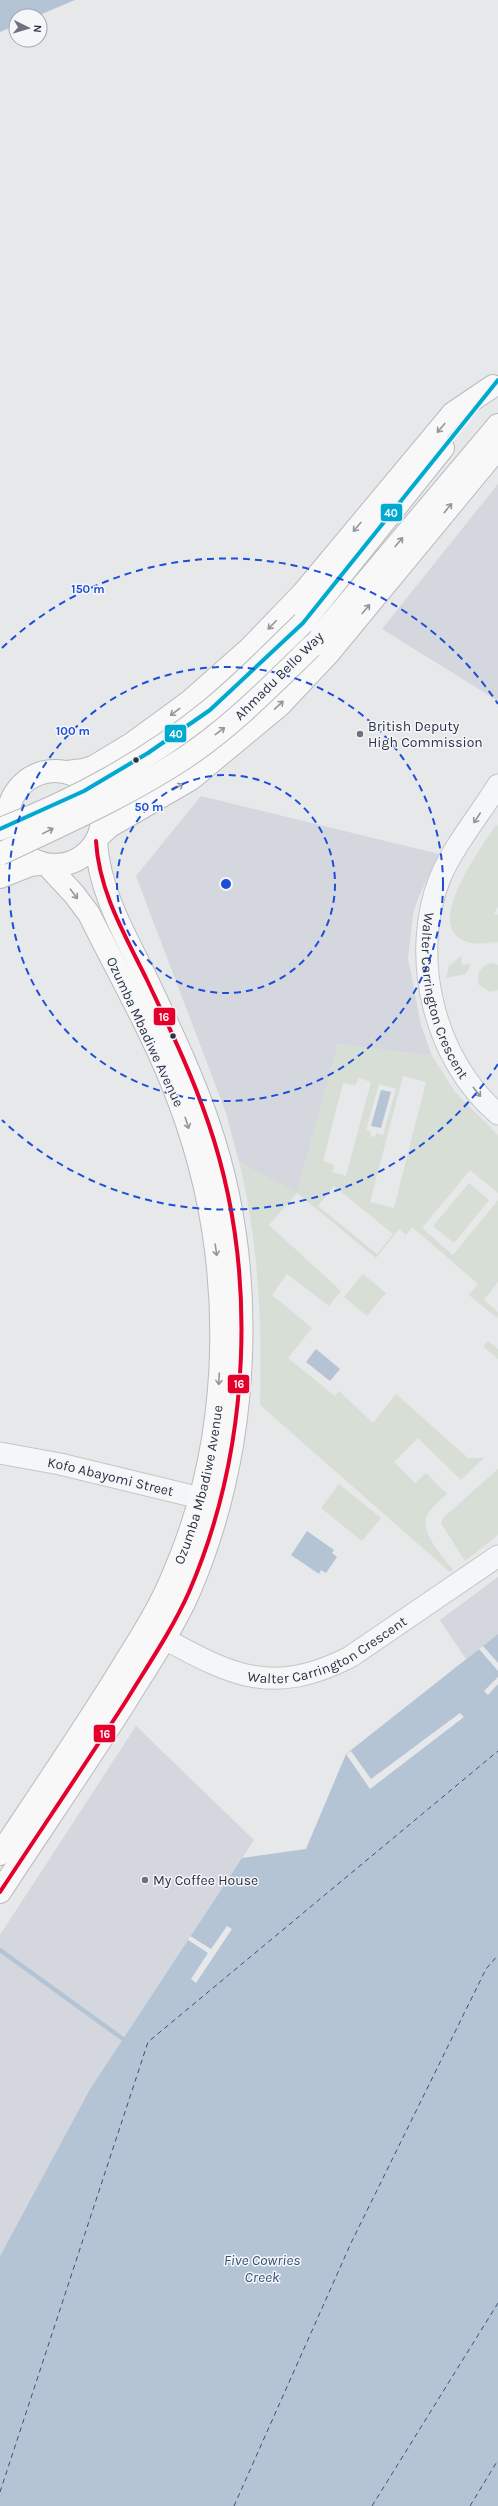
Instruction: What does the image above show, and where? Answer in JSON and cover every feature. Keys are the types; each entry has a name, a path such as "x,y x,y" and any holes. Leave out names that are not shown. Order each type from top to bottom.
{"highway":[{"name":"Ahmadu Bello Way","path":"0,829 84,792 148,753 210,710 303,623 495,383"},
{"path":"44,865 27,857 17,847 10,835 7,822 7,802 26,780 36,774 48,771 67,772 84,770 95,766 133,743 189,702 249,649 303,593 454,413 495,383"},
{"name":"Ahmadu Bello Way","path":"0,854 120,797 186,757 232,723 311,647 498,425"},
{"path":"97,839 110,826 191,779 280,705 328,654 498,448"},
{"path":"0,877 30,865 59,866 76,861 90,851 97,839 102,824 102,810 98,797 90,786 79,777 67,772"},
{"name":"Ozumba Mbadiwe Avenue","path":"0,1892 165,1639 188,1593 210,1500 235,1428 242,1343 236,1250 226,1190 209,1125 184,1057 102,882 97,839"},
{"name":"Ozumba Mbadiwe Avenue","path":"0,1854 146,1629 170,1582 188,1538 210,1500 210,1451 218,1395 221,1337 220,1276 211,1217 199,1160 180,1103 160,1057 89,914 74,894 44,865"}],"street":[{"name":"Walter Carrington Crescent","path":"498,786 441,876 432,902 428,946 433,1000 448,1046 466,1078 498,1114"},
{"name":"Kofo Abayomi Street","path":"0,1453 60,1464 210,1500"},
{"name":"Walter Carrington Crescent","path":"146,1629 234,1673 276,1679 298,1677 325,1670 350,1656 498,1556"}],"shaded area":[{"path":"498,484 498,701 382,629"},
{"path":"201,796 439,854 419,896 413,914 408,958 421,1025 432,1056 338,1044 297,1193 239,1162 226,1113 136,876"},
{"path":"496,825 498,826 498,907 494,913 498,915 498,942 477,944 465,941 454,932 450,919 453,903 460,885 479,850"},
{"path":"461,956 462,965 471,964 466,974 446,978 449,966"},
{"path":"491,963 498,965 498,990 490,992 479,985 478,977 482,968"},
{"path":"338,1044 432,1056 455,1092 498,1135 498,1193 470,1170 422,1228 453,1255 498,1200 498,1282 484,1300 498,1312 497,1318 469,1295 478,1284 412,1227 406,1235 399,1229 376,1258 297,1193 269,1225 341,1291 329,1306 287,1274 272,1295 312,1328 288,1358 335,1396 339,1391 373,1423 396,1394 468,1458 484,1458 461,1480 418,1438 394,1462 415,1483 426,1473 447,1494 429,1512 426,1519 426,1527 432,1542 453,1570 450,1572 260,1405 260,1313 258,1283 251,1222 239,1162 297,1192","holes":["403,1076 426,1082 394,1208 370,1202","358,1078 371,1082 346,1176 332,1172 334,1165 323,1161 343,1083 356,1085","379,1084 396,1089 383,1135 376,1133 375,1137 370,1136 371,1132 366,1130","334,1186 393,1234 377,1254 318,1206"]},
{"path":"469,1183 489,1200 454,1243 433,1226"},
{"path":"363,1274 386,1293 367,1316 344,1297"},
{"path":"488,1341 498,1349 498,1359 483,1346"},
{"path":"498,1469 498,1535 465,1561 441,1523 443,1518"},
{"path":"339,1484 381,1518 362,1541 321,1508"},
{"path":"498,1577 498,1634 466,1659 440,1620"},
{"path":"136,1726 254,1840 90,2089 0,2256 0,1935"}],"water":[{"path":"0,0 75,0 48,11 48,8 8,8 8,28 0,32"},
{"path":"381,1090 391,1092 381,1128 371,1126"},
{"path":"316,1349 340,1369 330,1381 306,1362"},
{"path":"307,1531 334,1550 332,1553 337,1557 326,1573 321,1570 319,1574 291,1555"},
{"name":"Five Cowries Creek","path":"498,1634 498,2506 0,2506 0,2256 90,2089 242,1858 306,1849 346,1754"}],"pier":[{"path":"483,1646 498,1663 498,1671 479,1649"},
{"path":"498,1677 498,1684 488,1695 484,1691"},
{"path":"460,1713 464,1717 370,1789 346,1754 351,1751 371,1779"},
{"path":"227,1926 232,1929 196,1983 191,1979 208,1953 188,1940 190,1936 211,1949"}],"waterway":[{"path":"0,1950 123,2039"}],"ferry route":[{"path":"0,2492 148,2042 498,1751"},
{"path":"234,2506 351,2243 486,1969 498,1955"},
{"path":"372,2506 498,2303"},
{"path":"470,2506 498,2460"}],"transit line":[{"name":"40","path":"0,829 84,791 148,753 210,710 303,623 498,380"},
{"name":"16","path":"0,1892 126,1701 175,1620 189,1592 210,1537 225,1479 236,1419 241,1358 241,1298 235,1238 224,1179 208,1122 187,1067 114,913 102,878 96,841"}],"place":[{"name":"British Deputy High Commission","path":"360,734"},
{"name":"My Coffee House","path":"145,1880"}]}
